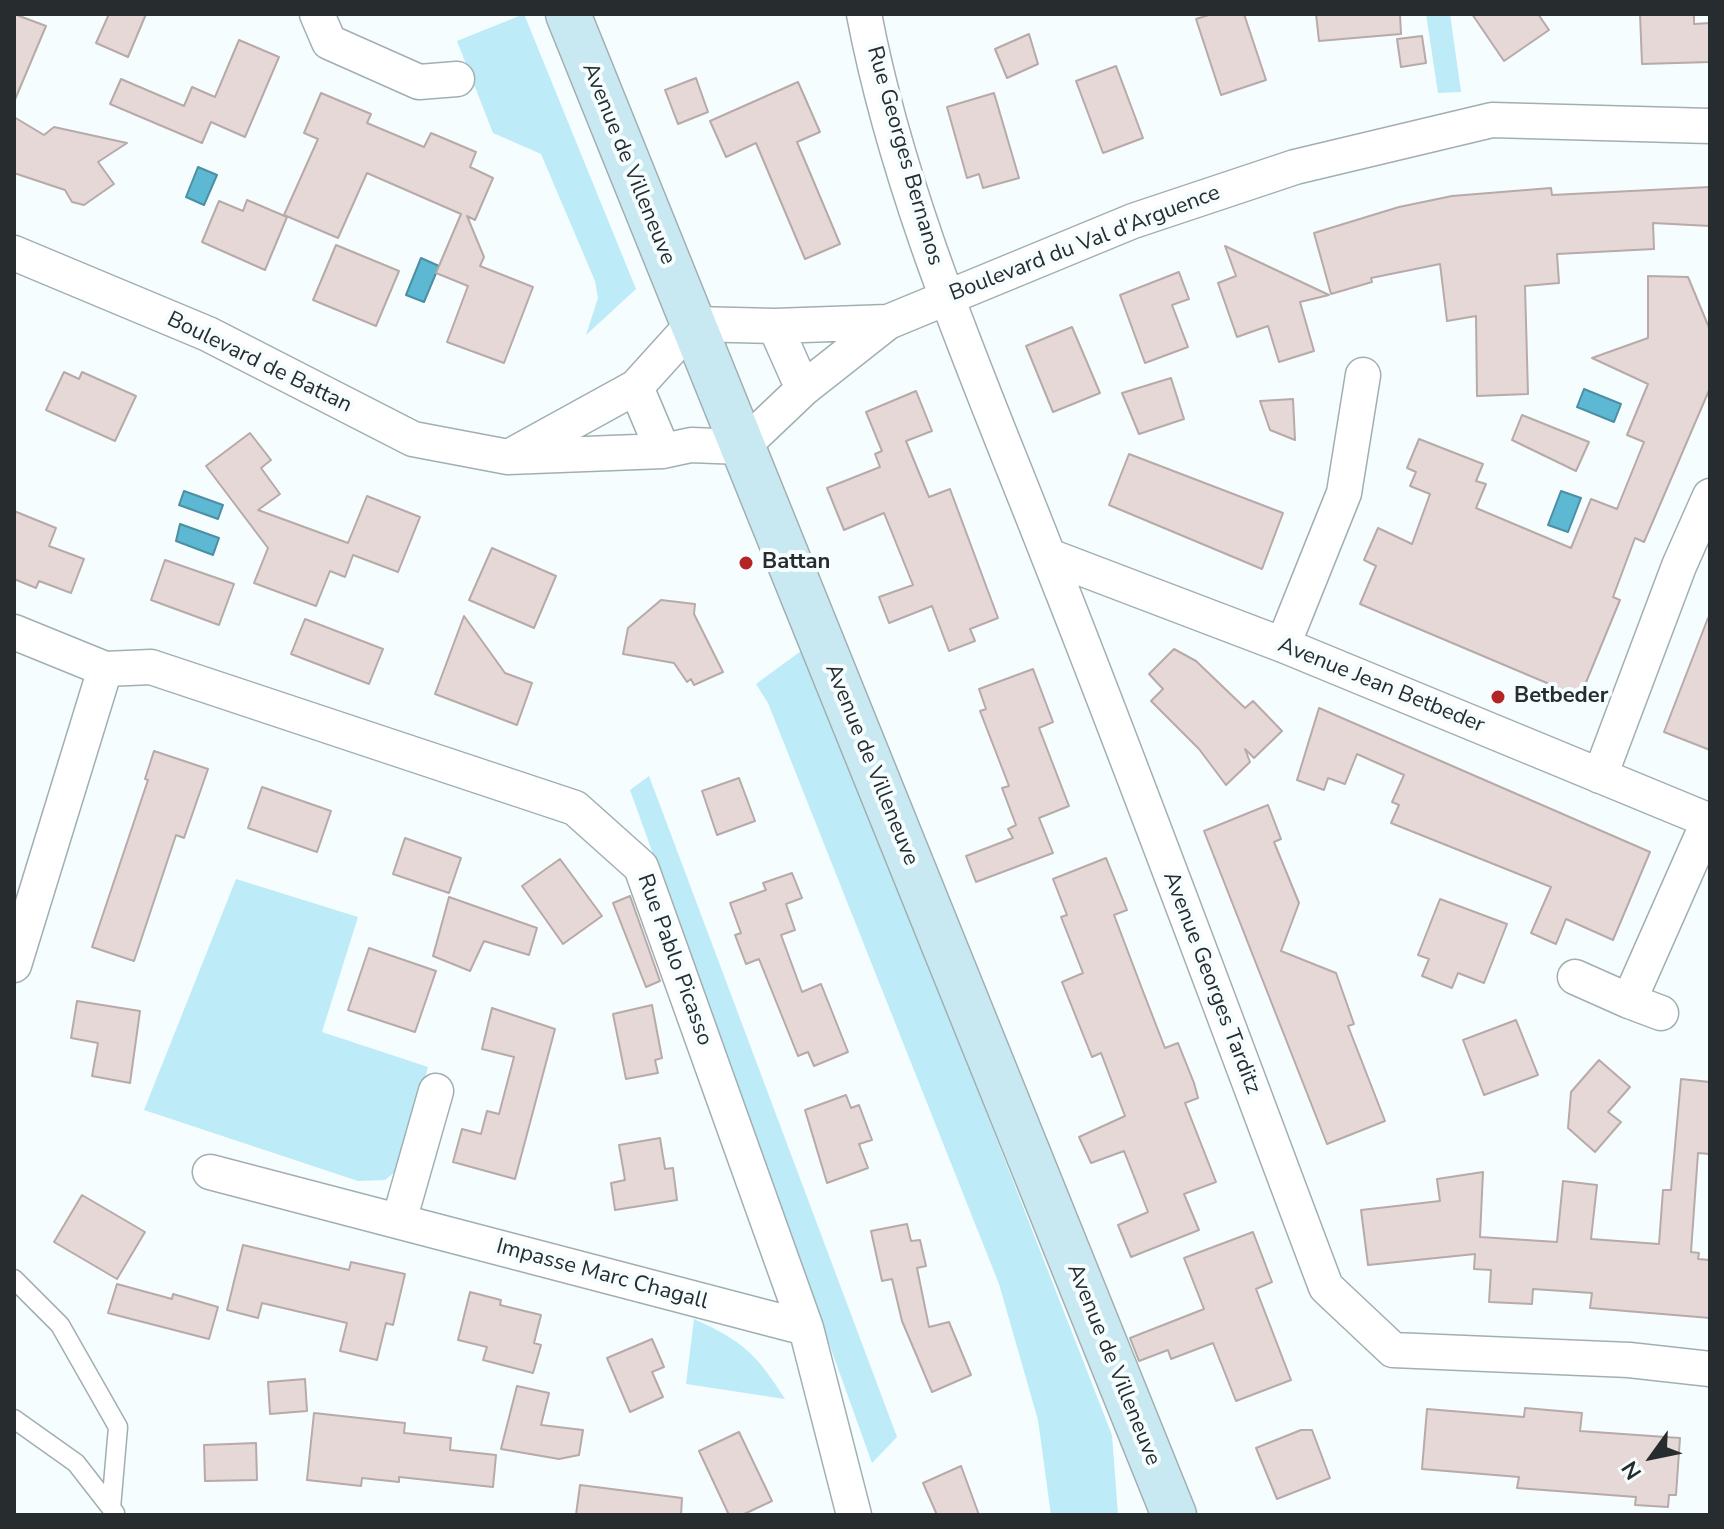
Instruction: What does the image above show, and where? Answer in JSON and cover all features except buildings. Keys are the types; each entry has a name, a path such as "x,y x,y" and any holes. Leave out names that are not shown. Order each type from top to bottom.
{"main road":[{"name":"Avenue de Villeneuve","path":"568,14 1174,1515"}],"street":[{"path":"317,14 329,42 419,82 457,79"},
{"name":"Rue Georges Bernanos","path":"864,14 874,64 945,297"},
{"name":"Boulevard du Val d'Arguence","path":"888,322 1133,221 1295,167 1492,120 1710,126"},
{"name":"Boulevard de Battan","path":"14,253 208,334 413,439 508,457 663,451 691,445 742,447"},
{"name":"Avenue Georges Tarditz","path":"945,297 1049,556 1326,1287 1393,1350 1629,1360 1710,1369"},
{"path":"508,457 636,387 693,324 775,326 888,322"},
{"path":"742,447 803,389 888,322"},
{"path":"775,326 803,389"},
{"path":"1283,645 1344,493 1363,375"},
{"path":"636,387 663,451"},
{"path":"1600,776 1679,566 1710,496"},
{"name":"Avenue Jean Betbeder","path":"1049,556 1283,645 1709,821"},
{"name":"Rue Pablo Picasso","path":"14,632 105,669 151,667 575,808 641,867 806,1328 854,1515"},
{"path":"14,965 105,669"},
{"path":"1629,1001 1709,821"},
{"path":"1575,977 1661,1013"},
{"path":"399,1221 436,1091"},
{"name":"Impasse Marc Chagall","path":"210,1172 806,1328"}],"lane":[{"path":"14,1279 60,1325 118,1427 114,1511"},
{"path":"14,1419 76,1463 114,1511"}],"shaded area":[{"path":"524,14 636,289 586,335 598,298 595,281 541,154 493,133 457,41"},
{"path":"1426,14 1450,14 1461,92 1438,93"},
{"path":"805,648 1112,1435 1118,1515 1051,1515 1038,1420 999,1284 768,703 756,684"},
{"path":"649,776 897,1437 872,1463 630,790"},
{"path":"236,879 358,917 322,1032 428,1067 400,1168 385,1180 358,1181 144,1110"},
{"path":"694,1319 747,1350 785,1399 686,1384"}],"water":[{"path":"198,167 217,175 204,205 186,197"},
{"path":"421,258 439,266 424,302 406,295"},
{"path":"1584,389 1621,404 1614,422 1577,407"},
{"path":"184,491 223,505 218,519 179,505"},
{"path":"1561,491 1581,498 1568,532 1548,525"},
{"path":"180,524 219,538 213,555 176,541"}],"place":[{"name":"Battan","path":"746,563"},
{"name":"Betbeder","path":"1498,697"}]}
